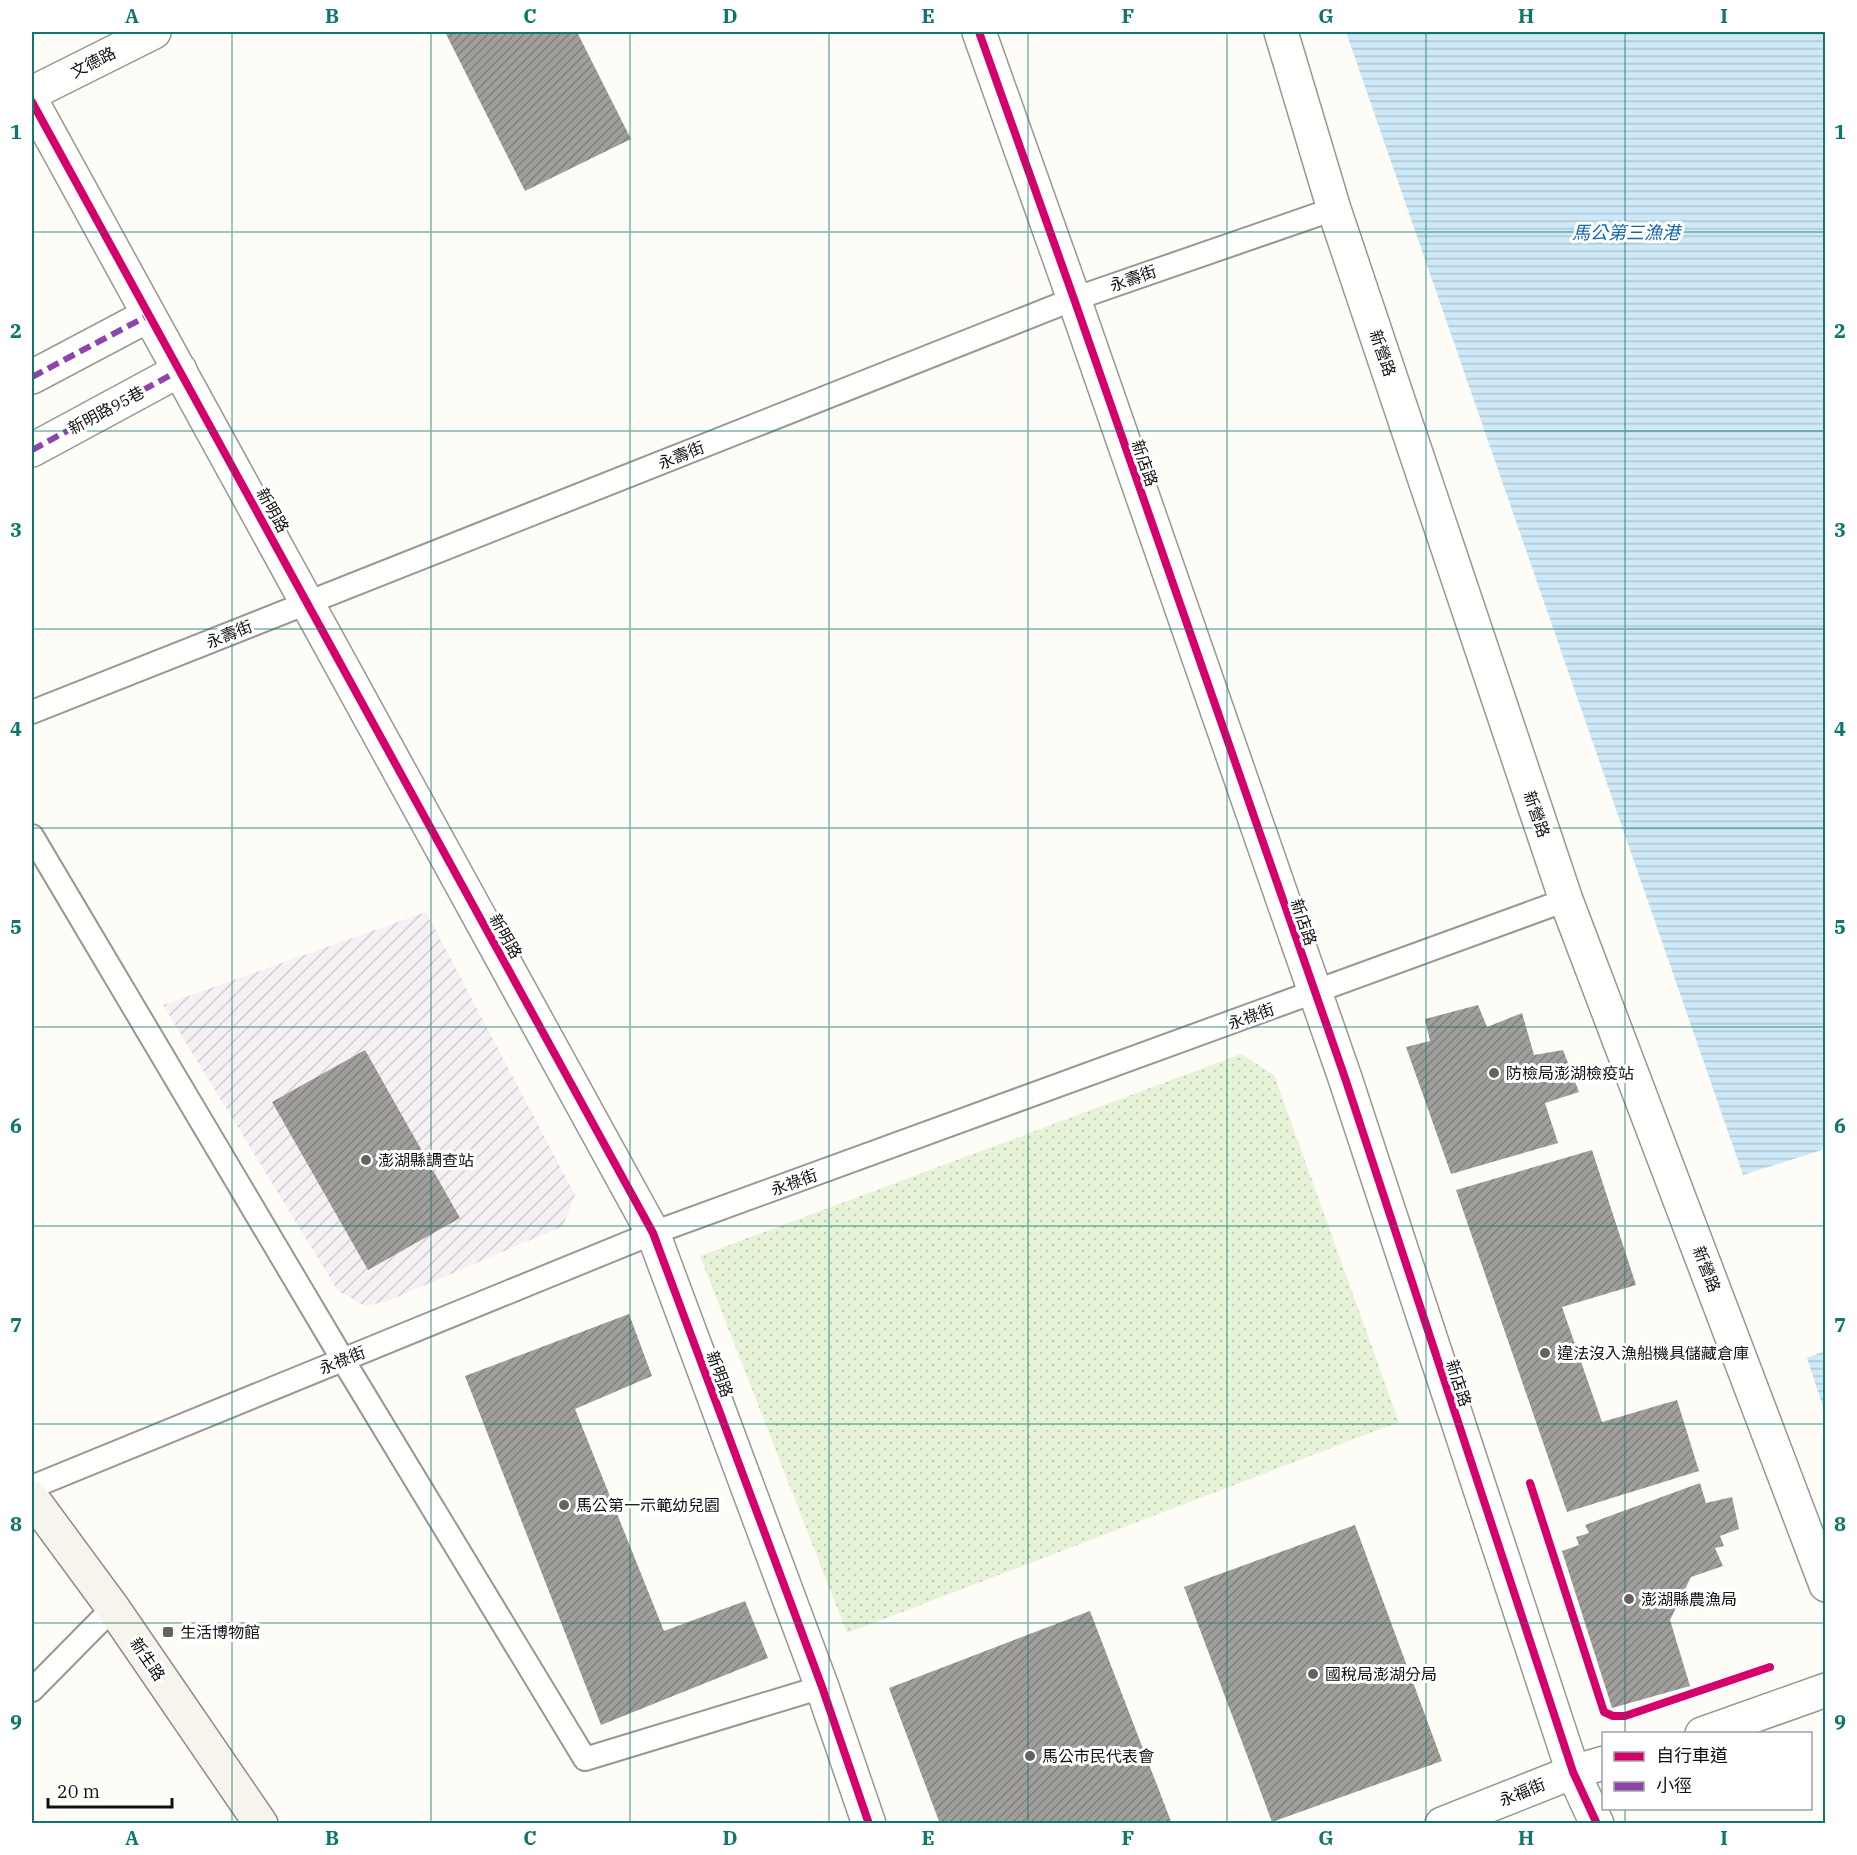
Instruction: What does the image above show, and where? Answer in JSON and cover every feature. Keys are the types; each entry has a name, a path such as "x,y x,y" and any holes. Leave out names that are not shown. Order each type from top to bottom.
{"main road":[{"name":"新生路","path":"32,1498 113,1608 261,1824"}],"street":[{"name":"文德路","path":"32,93 154,32"},
{"name":"新店路","path":"979,32 1345,1078 1573,1772 1596,1824"},
{"name":"新營路","path":"1281,32 1334,209 1566,900 1826,1585"},
{"name":"新明路","path":"32,102 654,1233 822,1687 869,1824"},
{"path":"32,377 149,315"},
{"name":"新明路95巷","path":"32,450 180,370"},
{"path":"1708,1732 1826,1690"},
{"name":"永福街","path":"1442,1824 1573,1772 1602,1764"}],"lane":[{"name":"永壽街","path":"32,712 1074,299 1334,209"},
{"path":"32,836 343,1360 585,1759 822,1687"},
{"name":"永祿街","path":"32,1487 654,1233 1566,900"},
{"path":"32,1690 113,1608"}],"shaded area":[{"name":"澎湖縣調查站","path":"426,912 575,1195 563,1226 388,1301 365,1306 338,1291 163,1005"}],"green space":[{"path":"1241,1054 1274,1075 1399,1422 847,1633 700,1256"}],"water":[{"name":"馬公第三漁港","path":"1346,32 1825,32 1825,1149 1743,1175"},
{"path":"1826,1351 1825,1413 1807,1358"}],"building":[{"path":"445,32 577,32 631,139 525,191"},
{"name":"防檢局澎湖檢疫站","path":"1478,1005 1487,1027 1522,1013 1534,1055 1563,1050 1579,1092 1545,1103 1558,1143 1451,1174 1406,1047 1430,1041 1425,1019"},
{"name":"澎湖縣調查站","path":"365,1050 460,1218 368,1270 272,1102"},
{"name":"違法沒入漁船機具儲藏倉庫","path":"1592,1150 1636,1285 1562,1307 1602,1422 1677,1400 1699,1471 1567,1512 1456,1190"},
{"name":"馬公第一示範幼兒園","path":"629,1314 652,1376 575,1409 664,1631 745,1601 768,1658 601,1725 465,1376"},
{"name":"澎湖縣農漁局","path":"1700,1483 1706,1503 1732,1497 1739,1529 1720,1536 1724,1546 1715,1548 1723,1566 1691,1577 1670,1620 1690,1686 1612,1708 1562,1551 1579,1545 1576,1537 1589,1533 1585,1525"},
{"name":"國稅局澎湖分局","path":"1355,1525 1442,1761 1272,1822 1184,1587"},
{"name":"馬公市民代表會","path":"1090,1611 1172,1824 940,1824 889,1688"}],"marked path":[{"path":"32,377 149,315"},
{"path":"32,450 180,370"}],"cycle path":[{"path":"979,32 1345,1078 1573,1772 1597,1824"},
{"path":"32,102 653,1233 822,1687 869,1824"},
{"path":"1530,1483 1604,1712 1613,1716 1625,1716 1770,1667"}],"place":[{"name":"防檢局澎湖檢疫站","path":"1494,1073"},
{"name":"澎湖縣調查站","path":"366,1160"},
{"name":"違法沒入漁船機具儲藏倉庫","path":"1545,1353"},
{"name":"馬公第一示範幼兒園","path":"564,1505"},
{"name":"澎湖縣農漁局","path":"1629,1599"},
{"name":"生活博物館","path":"168,1632"},
{"name":"國稅局澎湖分局","path":"1313,1674"},
{"name":"馬公市民代表會","path":"1030,1756"}]}
